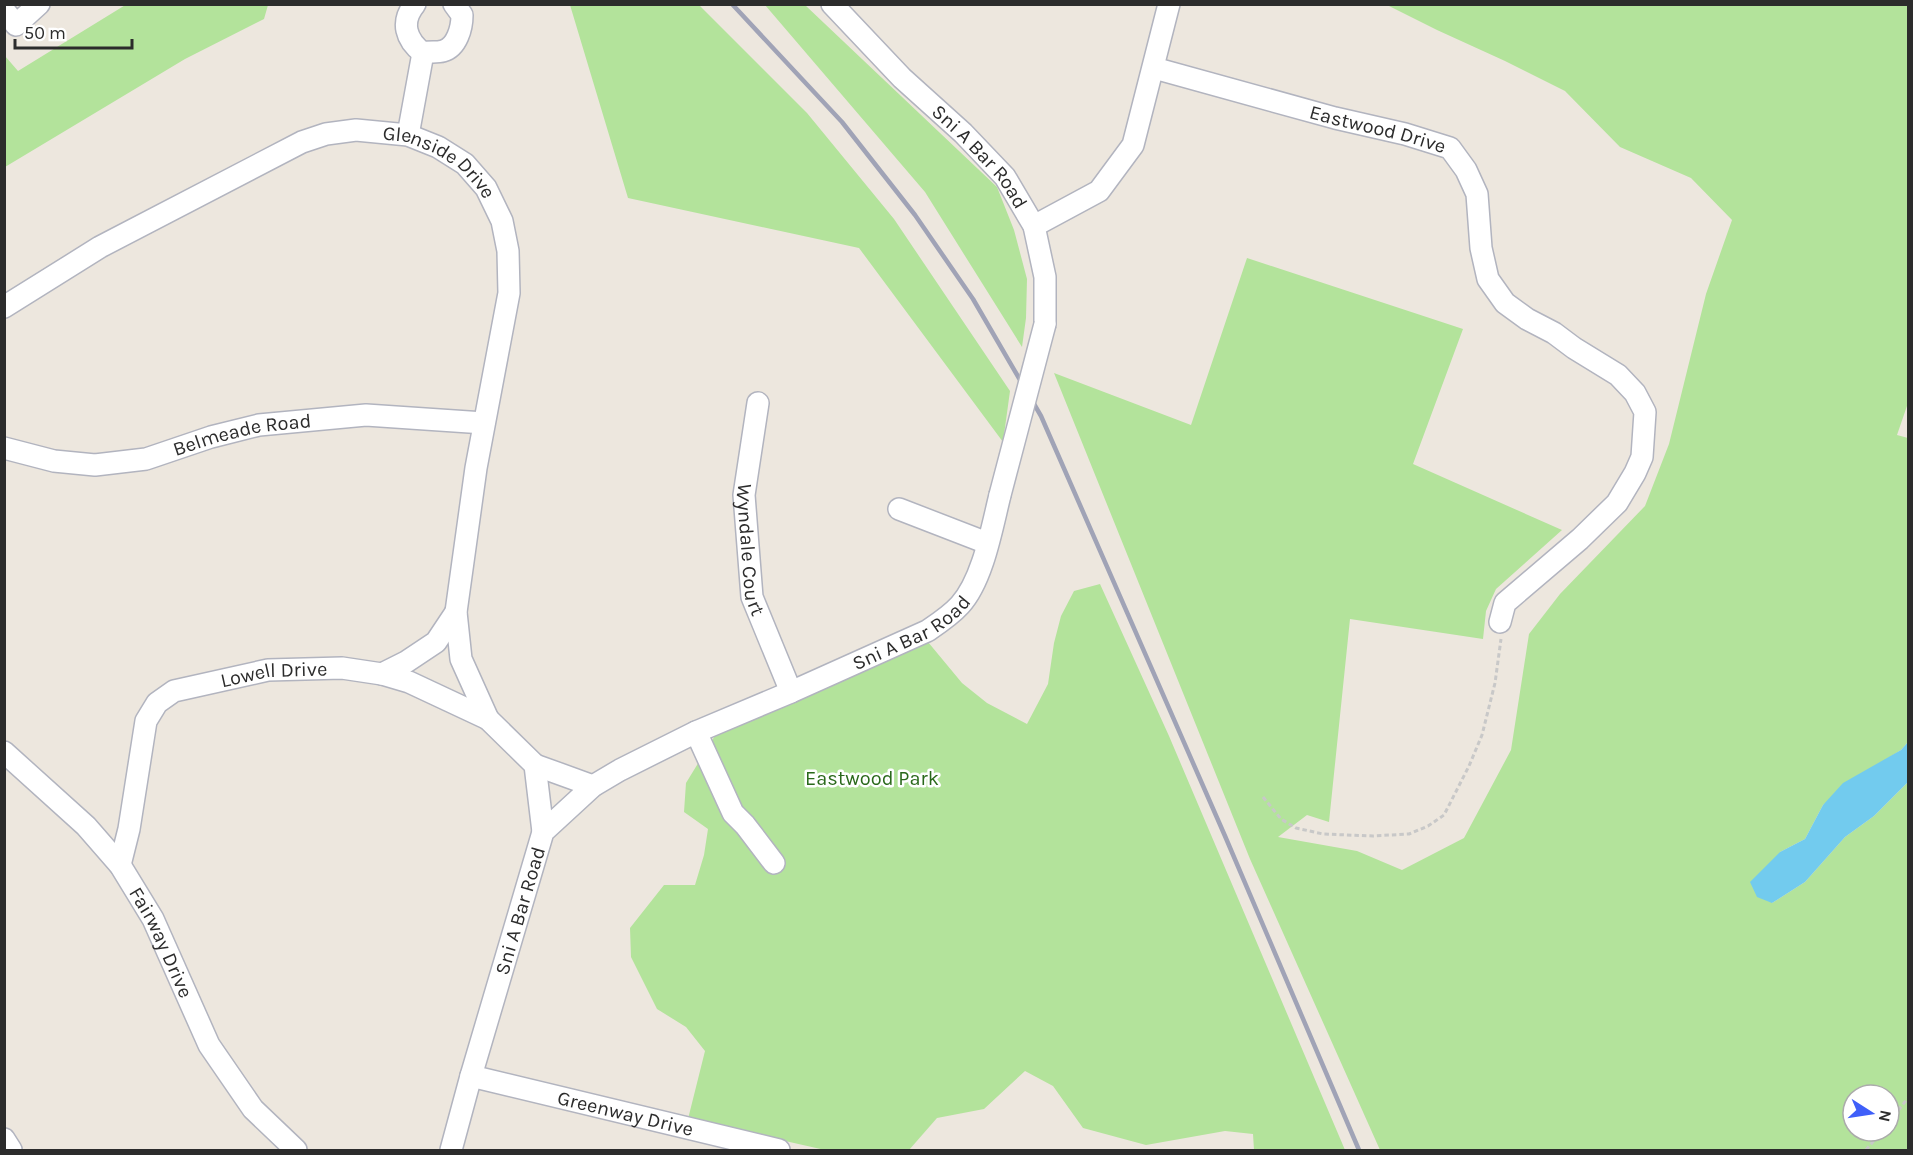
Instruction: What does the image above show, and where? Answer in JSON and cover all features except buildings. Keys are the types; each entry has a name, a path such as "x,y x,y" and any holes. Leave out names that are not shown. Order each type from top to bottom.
{"street":[{"path":"4,10 16,25 39,4"},
{"path":"415,4 410,10 406,30 414,46 423,53 444,51 457,37 461,29 462,15 454,4"},
{"name":"Sni A Bar Road","path":"451,1150 543,832 593,786 620,770 696,732 927,631 961,604 974,585 1045,324 1045,277 1034,226 1005,177 963,133 902,78 831,4"},
{"path":"1034,226 1099,191 1133,145 1169,4"},
{"path":"408,135 423,53"},
{"name":"Eastwood Drive","path":"1154,68 1450,148 1466,170 1477,194 1481,248 1488,279 1505,303 1527,320 1554,333 1618,375 1635,393 1645,412 1642,458 1635,473 1617,503 1580,539 1505,603 1500,622"},
{"name":"Glenside Drive","path":"4,307 100,248 302,142 326,134 356,130 408,135 438,147 465,164 486,188 502,221 508,251 509,292 484,423 456,612 461,660 488,719"},
{"name":"Wyndale Court","path":"758,404 744,495 752,597 791,692"},
{"name":"Belmeade Road","path":"4,447 54,461 95,465 146,459 211,437 259,425 366,415 484,423"},
{"path":"899,509 987,543"},
{"name":"Glenside Drive","path":"382,674 406,662 436,642 456,612"},
{"name":"Lowell Drive","path":"120,865 129,829 146,721 157,703 174,691 268,670 342,668 382,674 409,682 488,719 535,765 593,786"},
{"path":"696,732 733,813 774,863"},
{"name":"Fairway Drive","path":"4,752 86,826 120,865 153,919 209,1045 253,1109 296,1150"},
{"path":"535,765 543,832"},
{"name":"Greenway Drive","path":"471,1076 779,1150"},
{"path":"4,1139 10,1150"}],"path":[{"path":"1263,797 1277,815 1296,828 1323,834 1373,836 1409,834 1436,821 1444,815 1457,791 1482,735 1495,683 1501,645 1500,622"}],"green space":[{"path":"127,4 268,5 264,19 185,59 5,167 5,56 18,71"},
{"path":"570,5 699,5 807,113 894,219 1010,391 1003,442 859,248 628,198"},
{"path":"765,5 805,5 997,187 1014,230 1027,279 1026,318 1022,347 925,192"},
{"path":"1387,5 1908,5 1908,403 1897,435 1908,438 1908,742 1901,750 1823,805 1805,839 1780,852 1772,903 1805,882 1845,837 1874,816 1908,782 1908,1150 1380,1150 1250,859 1054,373 1191,425 1247,258 1463,329 1413,464 1562,530 1496,589 1486,611 1483,639 1350,619 1329,822 1307,815 1278,837 1357,851 1402,870 1464,838 1511,750 1529,634 1560,594 1645,506 1669,444 1706,294 1732,220 1691,178 1620,147 1565,91"},
{"name":"Eastwood Park","path":"1100,584 1169,736 1345,1150 1254,1150 1253,1134 1225,1131 1146,1145 1083,1128 1053,1086 1025,1071 984,1109 937,1118 909,1150 825,1150 688,1119 705,1051 686,1027 657,1009 631,957 630,928 664,885 695,885 704,855 708,829 684,812 686,783 716,734 928,642 962,683 987,703 1027,724 1048,684 1054,643 1061,616 1074,591"}],"water":[{"path":"1908,742 1908,782 1874,816 1845,837 1805,882 1772,903 1757,897 1750,882 1780,852 1805,839 1823,805 1843,783 1901,750"}],"railway":[{"path":"732,4 842,122 915,215 973,299 1041,416 1225,836 1359,1150"}]}
